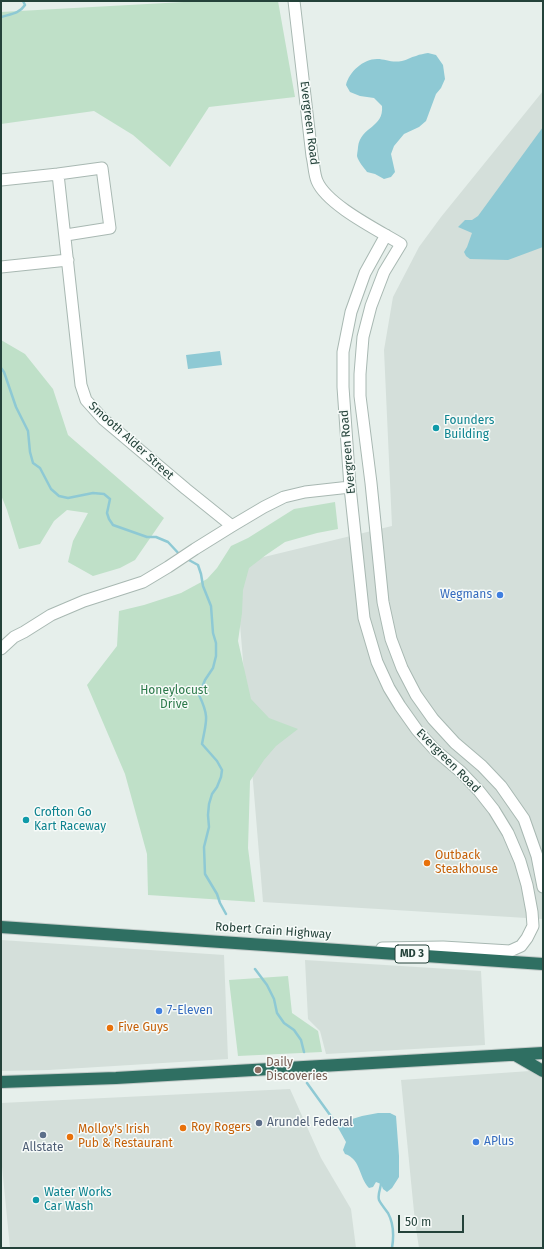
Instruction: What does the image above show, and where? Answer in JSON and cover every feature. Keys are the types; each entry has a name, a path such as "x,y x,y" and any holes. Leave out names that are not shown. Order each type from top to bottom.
{"highway":[{"name":"Robert Crain Highway","path":"1,927 343,949 543,964"},
{"path":"1,1082 91,1079 543,1054"},
{"path":"517,1056 543,1071"}],"street":[{"name":"Evergreen Road","path":"294,1 312,156 317,180 327,196 341,207 401,244 384,272 371,306 363,337 360,374 360,396 371,483 383,602 391,639 402,668 416,695 433,719 455,743 482,766 501,786 524,819 540,855 543,887"},
{"path":"1,180 102,168 110,228 66,235"},
{"name":"Smooth Alder Street","path":"58,174 66,235 81,385 86,400 104,419 232,526"},
{"name":"Evergreen Road","path":"343,949 443,947 510,951 521,946 533,926 528,892 520,861 508,833 494,810 479,791 461,772 435,750 417,730 393,694 377,662 364,618 350,487 343,387 344,352 351,312 366,273 386,235"},
{"path":"1,267 68,260"},
{"path":"1,649 14,637 51,615 84,601 143,582 232,526 284,497 305,492 350,487"},
{"path":"520,861 540,855"}],"shaded area":[{"path":"543,91 543,919 263,902 235,564 392,526 384,350 393,297 419,247 441,217"},
{"path":"1,940 224,955 228,1059 49,1070 1,1071"},
{"path":"305,960 481,971 485,1045 326,1054 320,1031 308,1019"},
{"path":"530,1071 543,1079 543,1248 419,1248 415,1222 401,1080"},
{"path":"290,1089 321,1158 351,1209 356,1248 10,1248 1,1156 1,1103"}],"green space":[{"path":"202,1 278,1 295,97 209,107 170,167 133,135 94,111 1,124 1,12"},
{"path":"1,340 25,354 53,389 68,435 164,518 135,560 120,568 93,576 68,562 73,541 88,513 67,510 54,521 40,544 19,549 1,495"},
{"name":"Honeylocust Drive","path":"335,502 338,529 285,542 249,568 243,590 242,613 238,641 251,699 269,718 298,729 276,746 264,760 250,781 248,848 255,902 148,895 147,854 125,774 87,685 117,646 119,611 144,605 181,593 207,579 217,568 231,546 248,538 294,509"},
{"path":"288,976 292,1013 318,1031 322,1052 238,1056 229,980"}],"water":[{"path":"428,53 436,55 443,65 445,79 441,88 436,94 426,121 419,127 404,134 394,146 391,154 395,172 391,177 384,179 367,172 357,156 358,147 363,135 380,119 382,106 374,98 360,96 350,92 346,85 350,75 357,67 367,61 377,59 395,62"},
{"path":"543,127 543,247 508,260 470,259 464,252 472,233 458,227 465,220 472,220 478,216"},
{"path":"220,351 222,365 188,369 186,355"},
{"path":"378,1113 390,1113 396,1116 399,1177 392,1188 387,1192 383,1189 381,1184 376,1182 373,1187 369,1188 366,1184 357,1164 350,1156 345,1154 343,1150 346,1142 336,1124"}],"waterway":[{"path":"1,17 14,13 23,8 25,5 23,1"},
{"path":"1,368 4,372 16,407 28,431 30,452 33,463 40,468 51,489 59,496 68,498 93,493 104,494 110,499 107,513 113,525 147,537 156,537 168,542 181,556"},
{"path":"187,559 198,565 203,586 211,606 213,633 216,643 216,656 213,668 205,680 199,695 206,715 206,724 202,744 217,761 222,770 221,777 212,794 209,804 209,827 204,847 205,874 217,894 226,914"},
{"path":"255,969 267,985 274,999 277,1013 284,1023 294,1030 301,1040 304,1052"},
{"path":"307,1083 338,1126"},
{"path":"381,1181 379,1200 388,1213 391,1221 393,1235 392,1248"}],"place":[{"name":"Founders Building","path":"436,428"},
{"name":"Wegmans","path":"500,595"},
{"name":"Crofton Go Kart Raceway","path":"26,820"},
{"name":"Outback Steakhouse","path":"427,863"},
{"name":"7-Eleven","path":"159,1011"},
{"name":"Five Guys","path":"110,1028"},
{"name":"Daily Discoveries","path":"258,1070"},
{"name":"Arundel Federal","path":"259,1123"},
{"name":"Roy Rogers","path":"183,1128"},
{"name":"Allstate","path":"43,1135"},
{"name":"Molloy's Irish Pub & Restaurant","path":"70,1137"},
{"name":"APlus","path":"476,1142"},
{"name":"Water Works Car Wash","path":"36,1200"}]}
